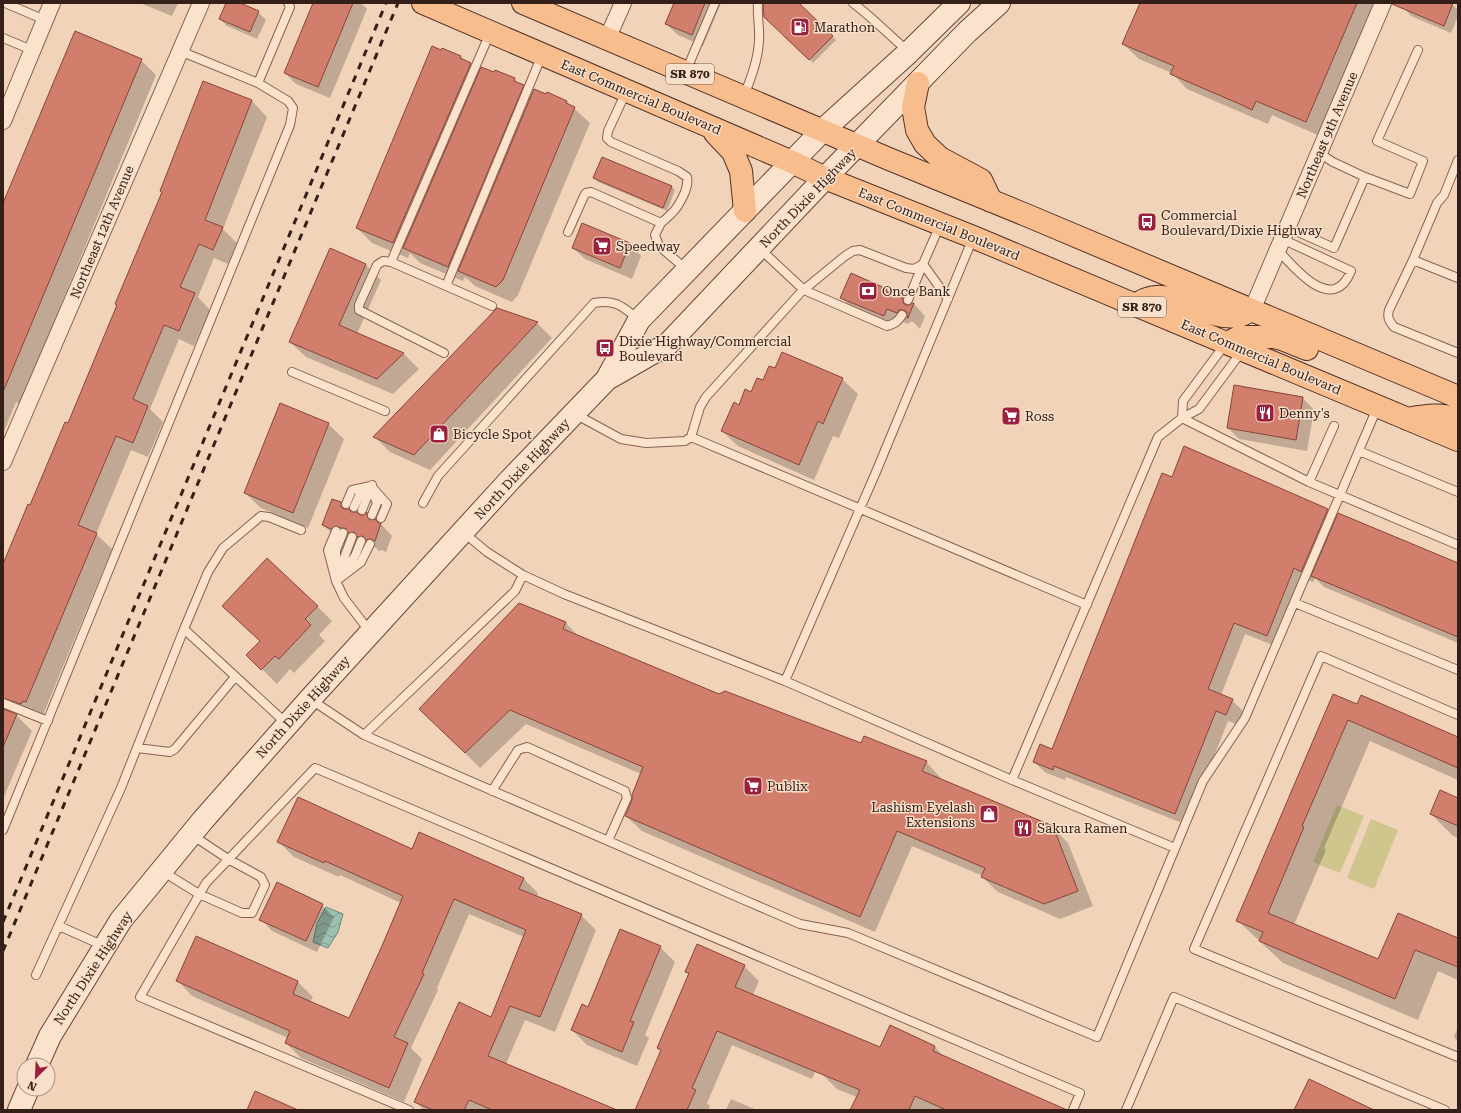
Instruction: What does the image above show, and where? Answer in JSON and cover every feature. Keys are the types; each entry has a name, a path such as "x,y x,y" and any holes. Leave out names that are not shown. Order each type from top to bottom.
{"main road":[{"name":"East Commercial Boulevard","path":"423,3 792,162 825,178 973,236 1458,440"},
{"name":"North Dixie Highway","path":"41,1057 50,1036 121,920 191,834 287,724 462,532 607,379 639,320 823,130 909,52 959,3"},
{"name":"North Dixie Highway","path":"607,379 668,344 825,178 967,32 999,3"},
{"name":"SR 870","path":"535,5 607,39 1458,397"},
{"path":"918,83 913,107 917,130 924,144 940,158 981,180 991,201"},
{"path":"709,126 733,152 741,171 745,211"},
{"path":"1136,305 1148,298 1162,297 1173,298 1214,315 1239,316 1252,310"},
{"path":"1235,346 1239,337 1274,337 1368,374 1388,375 1394,370"},
{"path":"1407,419 1435,414 1458,418"},
{"path":"19,1110 25,1097"}],"street":[{"path":"3,121 52,3"},
{"name":"Northeast 12th Avenue","path":"3,462 201,3"},
{"path":"607,39 623,3"},
{"name":"Northeast 9th Avenue","path":"1252,310 1383,3"}],"lane":[{"path":"5,3 45,20"},
{"path":"258,83 290,7 288,3"},
{"path":"686,72 715,3"},
{"path":"744,97 756,63 759,40 757,16 758,3"},
{"path":"853,3 867,13 882,29 909,52"},
{"path":"391,262 490,32"},
{"path":"3,38 32,50"},
{"path":"1319,153 1333,162 1410,194 1423,161 1377,142 1418,50"},
{"path":"3,830 290,125 293,108 288,101 258,83 180,51"},
{"path":"446,286 542,54"},
{"path":"627,91 608,131 607,138 611,142 678,170 687,177 688,183 680,205 661,222 655,235 659,246 687,270"},
{"path":"1458,160 1444,195 1437,203 1413,260 1389,310 1388,318 1394,327 1458,353"},
{"path":"1282,239 1334,248 1365,176"},
{"path":"568,232 584,196 586,193 591,192 661,222"},
{"path":"908,300 941,224"},
{"path":"785,681 876,472 973,236"},
{"path":"1282,239 1351,271 1348,279 1337,289 1330,290 1318,286 1305,278 1282,239"},
{"path":"760,248 804,290 887,326 900,320 902,315"},
{"path":"691,438 700,407 706,397 804,290 845,256 853,251 860,250 906,268 914,268 923,264"},
{"path":"1413,260 1458,278"},
{"path":"444,353 359,310 358,305 377,265 383,261 391,262 492,306"},
{"path":"923,264 948,299"},
{"path":"423,503 438,476 594,303 604,301 622,305 639,320"},
{"path":"1182,418 1183,401 1235,346"},
{"path":"1012,780 1158,437 1182,418 1199,409 1235,346"},
{"path":"292,372 385,411"},
{"path":"310,699 364,735 800,924 848,933 1097,1037 1203,781 1245,718 1378,407"},
{"path":"574,414 621,439 646,444 684,441 691,438 860,508 1086,605"},
{"path":"1182,418 1309,482 1458,545"},
{"path":"1309,482 1334,426"},
{"path":"1359,451 1458,492"},
{"path":"350,506 360,494 372,484"},
{"path":"362,510 372,484"},
{"path":"372,484 377,504 372,515"},
{"path":"372,484 387,504 381,518"},
{"path":"36,976 121,788 208,572 223,548 261,516 269,517 301,530"},
{"path":"339,532 328,550 336,581 349,606 371,632"},
{"path":"462,532 487,552 523,575 564,594 785,681 1012,780 1175,848"},
{"path":"336,581 352,537"},
{"path":"336,581 355,556 362,541"},
{"path":"336,581 361,562 370,544"},
{"path":"364,735 515,591 523,575"},
{"path":"1295,603 1458,670"},
{"path":"184,629 287,724"},
{"path":"1458,715 1321,656 1194,949 1458,1057"},
{"path":"137,748 170,752 175,749 235,677"},
{"path":"3,703 48,721"},
{"path":"492,791 518,750 527,747 625,791 627,798 608,841"},
{"path":"409,1110 140,997 206,883 314,768 1080,1093 1073,1110"},
{"path":"162,871 200,894 242,913 252,912 265,885 261,877 228,859 191,834"},
{"path":"59,926 105,946"},
{"path":"1126,1110 1174,998 1445,1110"}],"shaded area":[{"path":"1337,805 1364,816 1340,873 1313,862"},
{"path":"1371,819 1398,830 1374,889 1347,878"}],"water":[{"path":"326,907 343,914 338,932 328,948 313,942 317,923"}],"building":[{"path":"226,3 240,3 259,11 250,32 219,19"},
{"path":"313,3 353,3 318,87 284,73"},
{"path":"674,3 705,3 692,35 665,24"},
{"path":"766,3 799,3 833,36 809,60 764,17 763,5"},
{"path":"1140,3 1357,3 1306,122 1256,101 1252,110 1170,74 1174,66 1122,44"},
{"path":"1392,3 1453,3 1444,26"},
{"path":"75,31 142,59 3,392 3,203"},
{"path":"432,46 441,50 442,48 461,56 460,58 471,63 393,243 356,228"},
{"path":"481,67 494,72 495,70 515,78 514,81 524,85 448,267 403,248"},
{"path":"203,81 252,100 205,220 223,227 213,250 199,244 180,287 195,293 179,331 164,325 133,399 148,406 133,443 116,436 78,525 97,533 26,702 23,701 21,704 3,698 3,564 65,422 68,423 117,305 115,304 162,192 160,191"},
{"path":"534,89 546,94 547,92 567,101 566,103 575,107 503,280 496,287 458,271"},
{"path":"602,157 672,186 663,208 593,178"},
{"path":"582,223 630,243 620,268 572,248"},
{"path":"330,248 366,264 339,325 404,353 377,379 289,342"},
{"path":"851,273 903,298 903,303 906,305 914,303 908,318 907,312 903,310 899,310 897,313 887,309 884,316 840,298"},
{"path":"497,308 538,322 414,455 373,437"},
{"path":"782,352 843,378 823,424 818,421 799,465 721,431 734,402 739,405 745,389 751,392 757,378 763,380 769,366 775,368"},
{"name":"Denny's","path":"1234,385 1303,397 1296,440 1227,428"},
{"path":"280,403 329,423 293,513 244,493"},
{"path":"1184,446 1328,509 1301,572 1294,568 1267,636 1234,623 1208,689 1233,699 1226,715 1216,711 1175,814 1054,766 1053,770 1033,762 1040,744 1052,749 1162,473 1172,477"},
{"path":"332,499 341,502 341,507 344,509 349,509 351,512 357,512 360,515 363,515 367,512 367,516 370,520 376,519 378,523 381,523 375,541 370,539 366,540 363,536 357,537 354,532 348,533 345,528 336,526 331,529 322,525"},
{"path":"1338,513 1458,563 1458,637 1311,576"},
{"path":"267,558 318,606 305,619 311,625 279,659 275,656 261,670 246,655 260,641 222,606"},
{"path":"519,603 566,622 563,629 719,694 725,691 861,743 864,736 927,761 922,771 1053,826 1078,891 1044,904 981,877 985,868 897,831 860,917 625,816 643,767 510,710 465,753 419,709"},
{"path":"1333,694 1357,704 1361,695 1458,737 1458,768 1348,720 1302,826 1304,827 1268,913 1378,959 1398,913 1458,938 1458,967 1415,950 1395,999 1259,941 1263,932 1236,921"},
{"path":"3,709 17,714 3,747"},
{"path":"1440,790 1458,798 1458,826 1430,814"},
{"path":"298,797 412,849 419,832 524,878 519,889 582,914 540,1017 510,1006 488,1056 617,1110 492,1110 469,1100 464,1110 433,1110 414,1102 459,1002 491,1017 526,930 454,899 422,973 424,974 394,1037 408,1043 389,1088 285,1043 290,1031 176,981 196,936 298,981 293,994 349,1018 403,896 325,861 324,863 277,842"},
{"path":"277,882 323,904 306,941 259,920"},
{"path":"620,929 661,946 630,1021 634,1022 622,1052 571,1030 582,1004 588,1007"},
{"path":"697,944 745,965 735,987 880,1047 890,1025 935,1046 933,1051 1067,1110 946,1110 915,1096 909,1110 850,1110 860,1090 717,1031 692,1088 696,1090 687,1110 635,1110 661,1050 657,1048 689,973 685,972"},
{"path":"1309,1079 1374,1110 1294,1110"},
{"path":"255,1091 298,1110 247,1110"}],"railway":[{"path":"3,922 386,3"},
{"path":"3,951 398,3"}],"place":[{"name":"Marathon","path":"800,27"},
{"name":"Commercial Boulevard/Dixie Highway","path":"1147,222"},
{"name":"Speedway","path":"602,246"},
{"name":"Once Bank","path":"868,291"},
{"name":"Dixie Highway/Commercial Boulevard","path":"605,348"},
{"name":"Denny's","path":"1265,413"},
{"name":"Ross","path":"1011,416"},
{"name":"Bicycle Spot","path":"439,434"},
{"name":"Publix","path":"753,786"},
{"name":"Lashism Eyelash Extensions","path":"989,814"},
{"name":"Sakura Ramen","path":"1023,828"}]}
